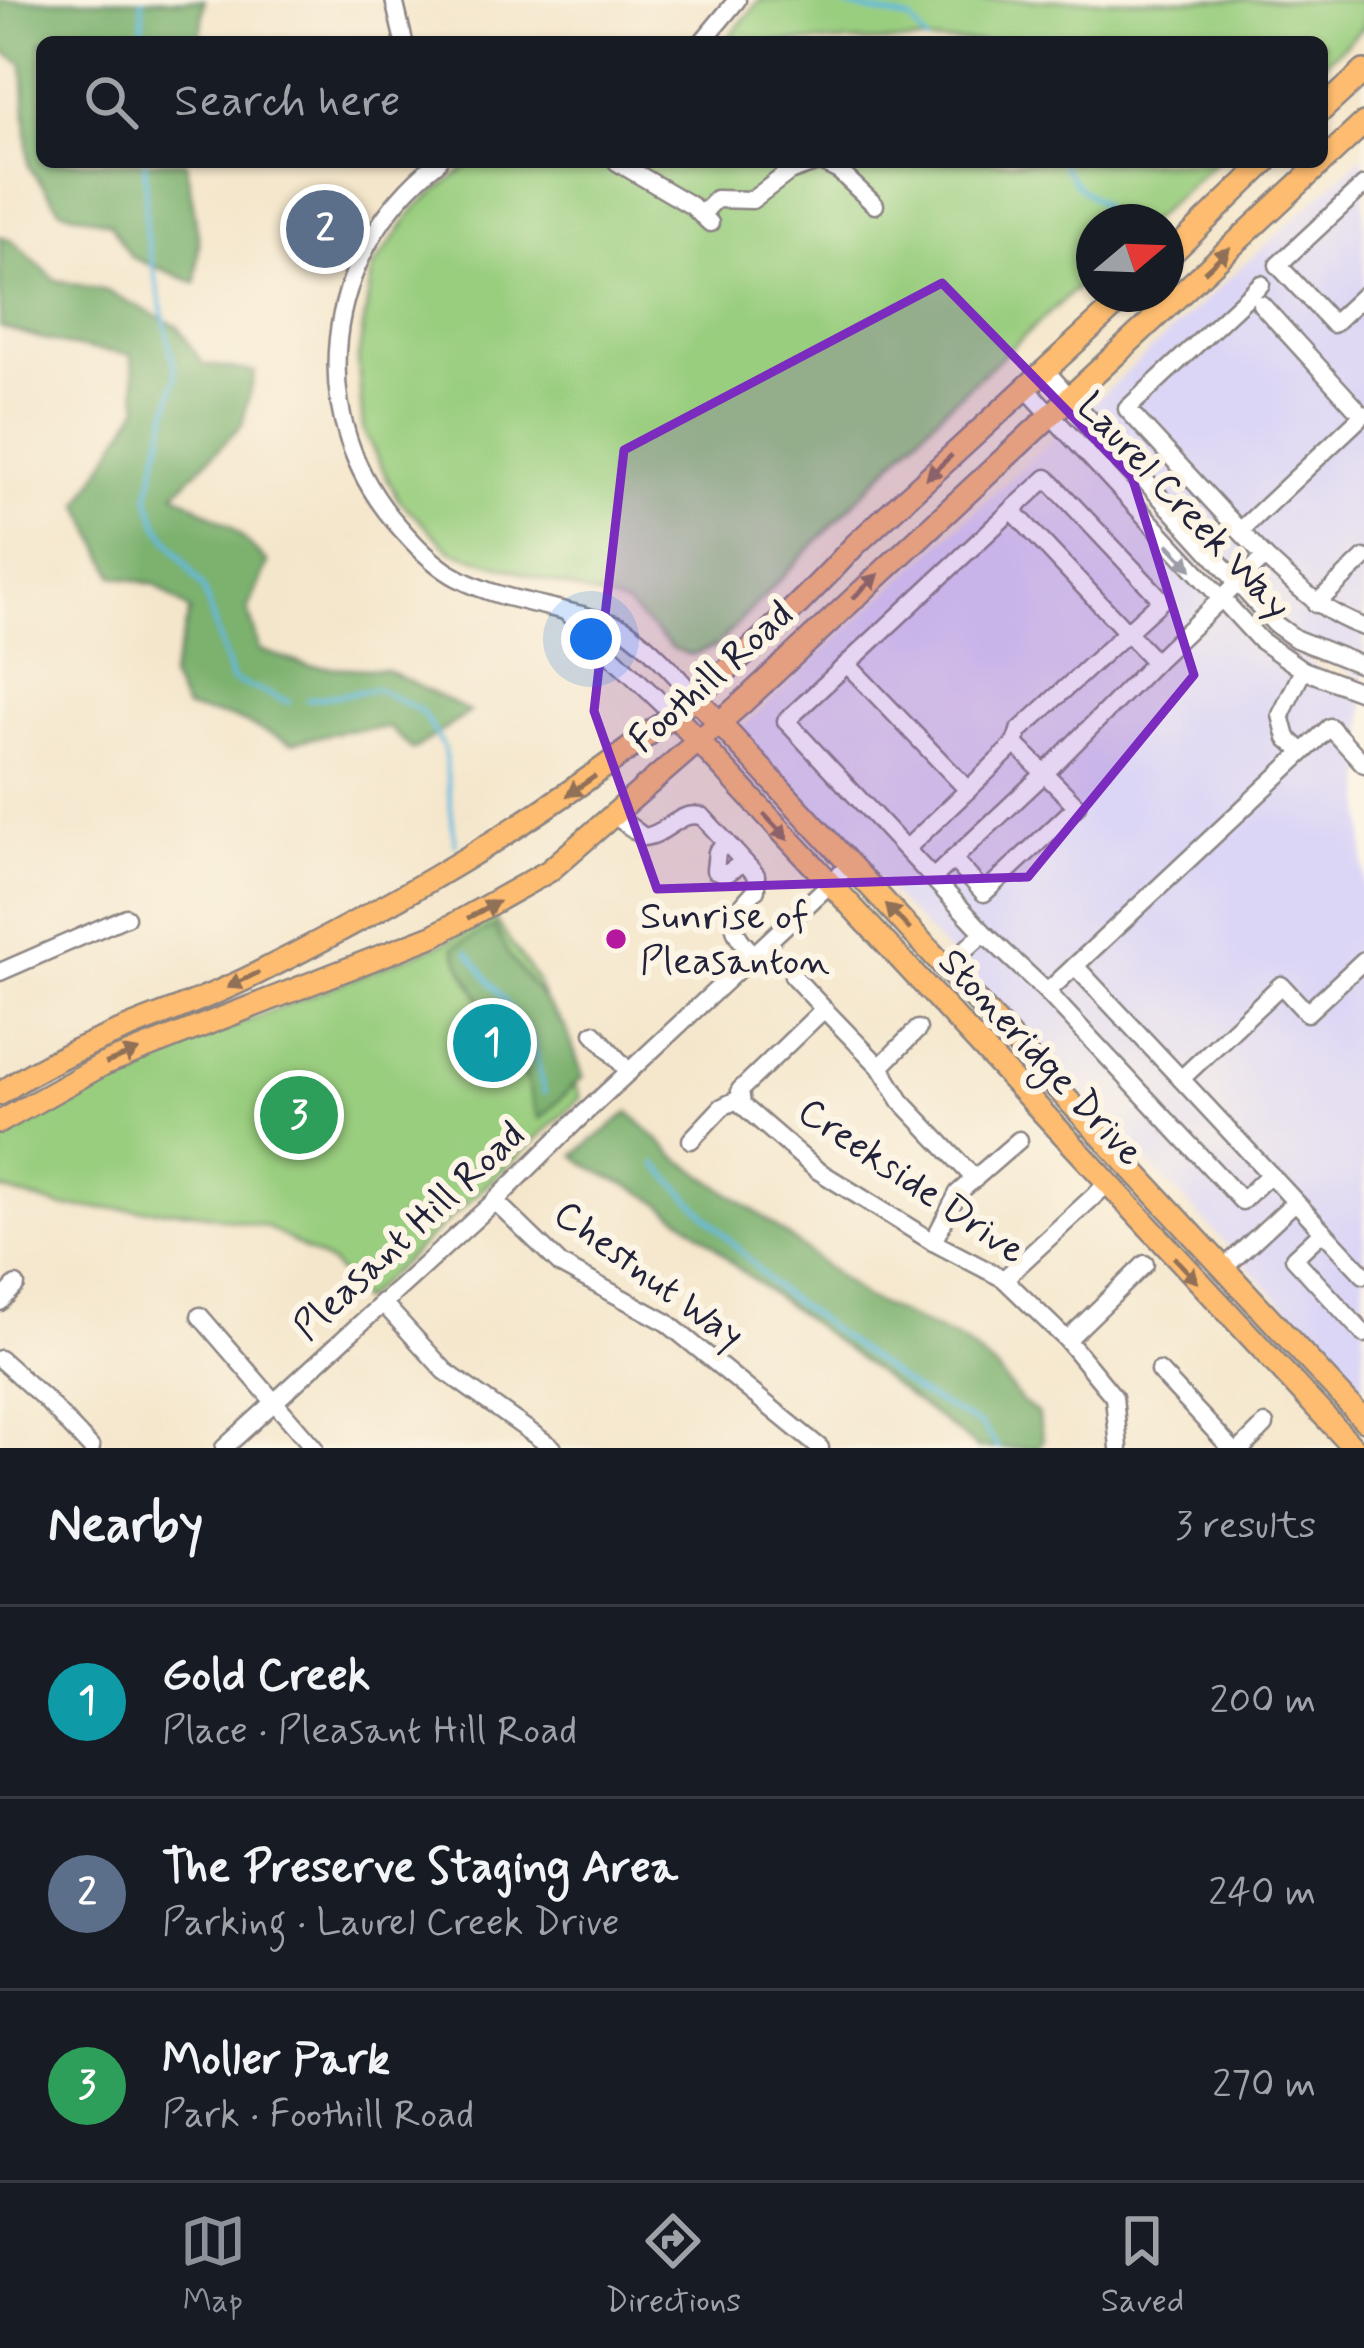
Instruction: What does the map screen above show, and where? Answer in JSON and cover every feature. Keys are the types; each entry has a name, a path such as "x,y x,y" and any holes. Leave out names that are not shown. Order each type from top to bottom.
{"main road":[{"path":"1328,104 1364,70"},
{"name":"Foothill Road","path":"1328,157 1364,124"},
{"path":"1184,242 1260,168"},
{"name":"Foothill Road","path":"9,1116 104,1064 435,935 549,872 719,722 1317,168"},
{"name":"Foothill Road","path":"2,1089 76,1049 242,981 571,794 696,698 1108,312"},
{"name":"Stoneridge Drive","path":"696,698 1364,1420"},
{"name":"Stoneridge Drive","path":"674,716 1354,1448"}],"street":[{"path":"394,0 403,36"},
{"path":"707,36 734,5"},
{"path":"431,168 408,186 376,226 355,268 340,318 338,407 352,453 371,490 418,548 458,578 621,626 696,698"},
{"path":"626,168 706,219 716,199 752,200 801,168"},
{"path":"834,168 874,205"},
{"path":"1364,185 1278,265 1333,324 1364,295"},
{"path":"1261,284 1126,409 1265,557 1316,604 1364,627"},
{"path":"1240,531 1360,410 1261,304"},
{"name":"Laurel Creek Way","path":"1045,370 1274,624 1297,639 1364,666"},
{"name":"Laurel Creek Way","path":"1025,388 1260,640 1303,670 1364,693"},
{"path":"906,849 1015,744 1019,730 1162,599 1047,478 785,721 984,933 1047,992 1242,1201 1270,1174"},
{"path":"1012,510 1154,662"},
{"path":"933,878 1265,557"},
{"path":"1316,604 1364,558"},
{"path":"563,610 674,716"},
{"path":"847,664 968,790"},
{"path":"1303,670 1281,716 1288,738 1303,752"},
{"path":"1047,992 1330,728 1364,764"},
{"path":"953,859 984,893 1077,806 1015,744"},
{"path":"614,815 644,837 657,836 684,815 703,817 758,884 734,916 733,925 738,939 755,955"},
{"path":"726,843 717,852 715,870 726,874 744,862"},
{"name":"Pleasant Hill Road","path":"224,1448 496,1202 850,866"},
{"path":"0,972 126,917"},
{"path":"945,968 984,933"},
{"path":"1180,1079 1281,985 1307,1013 1364,960"},
{"path":"1076,966 1364,1275"},
{"path":"793,976 880,1067 901,1101 974,1179"},
{"path":"691,1141 824,1009"},
{"path":"880,1067 918,1029"},
{"path":"594,1034 629,1072"},
{"path":"2,1089 9,1116"},
{"name":"Creekside Drive","path":"741,1094 742,1105 817,1170 933,1242 1004,1279 1066,1340 1114,1397 1119,1448"},
{"path":"933,1242 958,1193 1018,1140"},
{"path":"1004,1279 1107,1184"},
{"name":"Chestnut Way","path":"496,1202 561,1264 666,1322 820,1448"},
{"path":"1224,1268 1295,1202"},
{"path":"1323,1231 1294,1258 1362,1327"},
{"path":"1066,1340 1145,1264"},
{"path":"0,1302 16,1285"},
{"path":"382,1302 445,1371 553,1448"},
{"path":"200,1316 314,1448"},
{"path":"0,1359 91,1448"},
{"path":"1159,1371 1231,1448"},
{"path":"1242,1448 1264,1425"}],"highlighted area":[{"path":"942,283 1132,477 1194,675 1028,877 657,889 594,711 624,450"}],"shaded area":[{"path":"1364,155 1362,679 1263,626 1072,422"},
{"path":"1069,424 1258,629 1324,672 1364,686 1364,1388 737,732"}],"green space":[{"path":"0,0 204,0 201,36 36,36 36,168 187,168 199,241 196,283 131,257 110,223 61,210 29,167 23,64 0,49"},
{"path":"760,0 1364,0 1364,27 1328,60 1328,36 730,36"},
{"path":"465,168 1208,168 1169,204 1076,204 1076,288 942,411 716,646 690,655 673,648 626,605 451,551 398,499 363,430 358,359 373,268 417,206"},
{"path":"0,236 56,280 106,291 177,326 203,364 255,372 242,425 175,493 230,526 268,563 248,610 260,650 308,666 386,670 470,712 413,750 389,728 342,731 292,743 231,717 186,709 170,678 190,611 156,585 114,576 80,504 139,406 131,355 66,345 0,327"},
{"path":"493,917 537,981 581,1098 361,1301 333,1265 266,1227 188,1211 62,1207 0,1189 0,1139 52,1104 130,1067 446,942"},
{"path":"494,926 509,956 566,1028 583,1076 540,1119 519,1058 493,1029 454,947"},
{"path":"629,1112 675,1156 762,1216 864,1297 963,1342 995,1368 1037,1413 1043,1440 1038,1448 978,1448 735,1266 680,1218 575,1155"}],"waterway":[{"path":"142,0 143,36"},
{"path":"820,0 911,20 923,36"},
{"path":"145,168 146,234 176,376 148,497 158,525 203,588 232,680 289,702"},
{"path":"1064,168 1076,185 1101,204"},
{"path":"307,700 377,689 421,711 444,748 455,844"},
{"path":"468,952 532,1038 544,1093"},
{"path":"656,1164 777,1289 915,1391 982,1426 998,1448"}],"place":[{"name":"The Preserve Staging Area","path":"325,229"},
{"name":"Sunrise of Pleasanton","path":"616,939"},
{"name":"Gold Creek","path":"492,1043"},
{"name":"Moller Park","path":"299,1115"}]}
